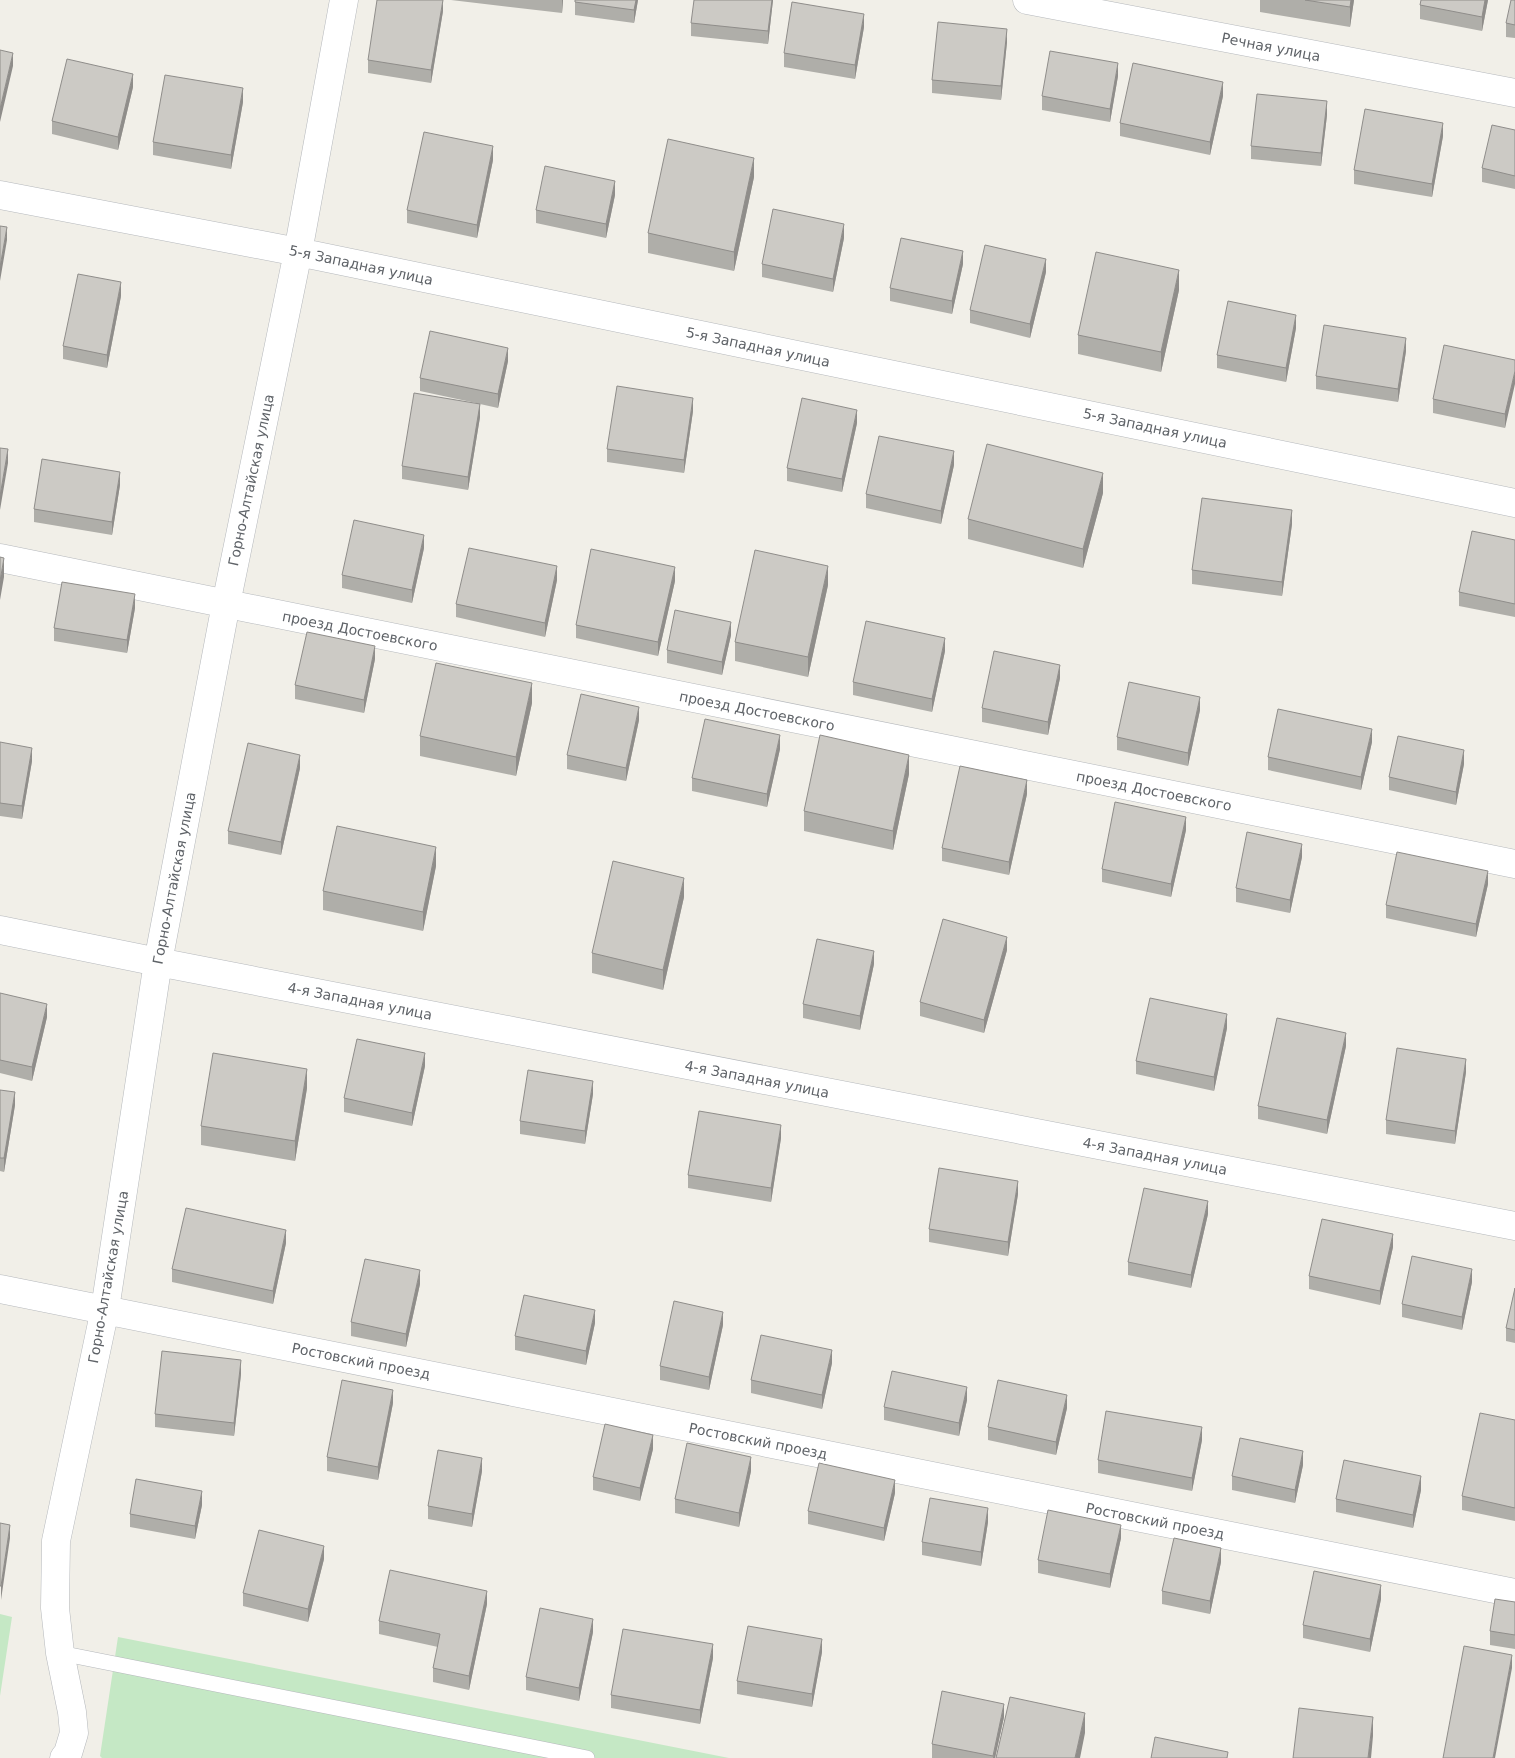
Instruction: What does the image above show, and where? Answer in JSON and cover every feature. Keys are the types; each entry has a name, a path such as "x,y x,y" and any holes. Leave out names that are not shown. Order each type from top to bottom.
{"street":[{"name":"Горно-Алтайская улица","path":"64,1758 68,1753 74,1733 72,1712 60,1653 55,1608 56,1541 105,1309 158,962 226,604 298,252 344,0"},
{"name":"Речная улица","path":"1027,0 1515,93"},
{"name":"5-я Западная улица","path":"0,195 298,252 1515,502"},
{"name":"проезд Достоевского","path":"0,558 1515,864"},
{"name":"4-я Западная улица","path":"0,930 1515,1226"},
{"name":"Ростовский проезд","path":"0,1289 1515,1593"}],"lane":[{"path":"60,1653 587,1758"}],"green space":[{"path":"0,1614 12,1617 0,1696"},
{"path":"118,1637 729,1758 102,1758 100,1756"}],"building":[{"path":"377,0 443,0 431,70 368,60"},
{"path":"575,0 636,0 634,10 575,2"},
{"path":"694,0 772,0 768,31 691,23"},
{"path":"1305,0 1351,0 1350,7"},
{"path":"1421,0 1485,0 1482,17 1420,5"},
{"path":"1511,0 1515,0 1515,25 1506,23"},
{"path":"792,2 864,14 855,65 784,53"},
{"path":"938,22 1007,29 1001,86 932,80"},
{"path":"0,50 13,53 0,109"},
{"path":"1050,51 1118,63 1110,109 1042,96"},
{"path":"67,59 133,74 118,137 52,121"},
{"path":"1133,63 1223,82 1210,142 1120,123"},
{"path":"165,75 243,88 231,155 153,142"},
{"path":"1257,94 1327,101 1321,153 1251,146"},
{"path":"1365,109 1443,123 1432,184 1354,170"},
{"path":"1492,125 1515,130 1515,176 1482,168"},
{"path":"424,132 493,146 477,225 407,210"},
{"path":"668,139 754,158 734,252 648,233"},
{"path":"545,166 615,181 606,224 536,210"},
{"path":"773,209 844,224 833,279 762,264"},
{"path":"0,226 7,227 0,267"},
{"path":"901,238 963,251 952,301 890,288"},
{"path":"985,245 1046,259 1030,324 970,310"},
{"path":"1096,252 1179,270 1161,352 1078,335"},
{"path":"78,274 121,282 107,355 63,346"},
{"path":"1228,301 1296,315 1286,368 1217,355"},
{"path":"1324,325 1406,338 1398,389 1316,376"},
{"path":"430,331 508,348 498,394 420,378"},
{"path":"1444,345 1515,360 1515,371 1505,414 1433,399"},
{"path":"617,386 693,398 684,460 607,449"},
{"path":"414,393 480,404 468,477 402,466"},
{"path":"802,398 857,410 842,479 787,468"},
{"path":"879,436 954,451 941,511 866,494"},
{"path":"987,444 1103,473 1083,549 968,519"},
{"path":"0,448 8,449 0,496"},
{"path":"42,459 120,472 112,522 34,509"},
{"path":"1202,498 1292,510 1282,582 1192,570"},
{"path":"354,520 424,535 412,590 342,575"},
{"path":"1472,531 1515,540 1515,604 1459,592"},
{"path":"469,548 557,566 545,623 456,604"},
{"path":"591,549 675,567 658,642 576,625"},
{"path":"755,550 828,566 808,657 735,642"},
{"path":"0,557 4,558 0,581"},
{"path":"62,582 135,594 127,640 54,628"},
{"path":"675,610 731,622 722,662 667,650"},
{"path":"866,621 945,638 932,699 853,682"},
{"path":"307,632 375,646 364,700 295,685"},
{"path":"994,651 1060,665 1048,722 982,708"},
{"path":"436,663 532,683 516,757 420,736"},
{"path":"1129,682 1200,697 1188,753 1117,737"},
{"path":"581,694 639,707 626,768 567,755"},
{"path":"1278,709 1372,729 1361,777 1268,757"},
{"path":"705,719 780,735 767,794 692,778"},
{"path":"820,735 909,755 893,831 804,811"},
{"path":"1398,736 1464,750 1456,792 1389,777"},
{"path":"0,742 32,748 22,806 0,803"},
{"path":"248,743 300,755 281,842 228,831"},
{"path":"960,766 1027,780 1009,862 942,848"},
{"path":"1115,802 1186,817 1171,884 1102,869"},
{"path":"337,826 436,847 423,912 323,891"},
{"path":"1247,832 1302,844 1290,900 1236,888"},
{"path":"1397,852 1488,871 1476,924 1386,905"},
{"path":"613,861 684,878 663,970 592,953"},
{"path":"943,919 1007,937 984,1020 920,1002"},
{"path":"817,939 874,951 860,1016 803,1004"},
{"path":"0,993 47,1004 32,1067 0,1060"},
{"path":"1150,998 1227,1014 1214,1077 1136,1061"},
{"path":"1277,1018 1346,1033 1327,1120 1258,1106"},
{"path":"357,1039 425,1053 412,1113 344,1098"},
{"path":"1397,1048 1466,1059 1455,1131 1386,1120"},
{"path":"213,1053 307,1069 295,1141 201,1126"},
{"path":"528,1070 593,1081 585,1131 520,1121"},
{"path":"0,1090 15,1092 4,1158 0,1158"},
{"path":"699,1111 781,1125 771,1188 688,1175"},
{"path":"939,1168 1018,1181 1008,1242 929,1229"},
{"path":"1144,1188 1208,1201 1191,1275 1128,1262"},
{"path":"186,1208 286,1230 273,1291 172,1269"},
{"path":"1322,1219 1393,1234 1380,1291 1309,1276"},
{"path":"1412,1256 1472,1269 1462,1317 1402,1304"},
{"path":"365,1259 420,1270 406,1334 351,1322"},
{"path":"1515,1288 1515,1330 1506,1328"},
{"path":"524,1295 595,1310 586,1351 515,1336"},
{"path":"674,1301 723,1312 709,1377 660,1366"},
{"path":"761,1335 832,1350 822,1395 751,1380"},
{"path":"162,1351 241,1360 234,1423 155,1414"},
{"path":"892,1371 967,1387 959,1423 884,1407"},
{"path":"342,1380 393,1390 378,1467 327,1457"},
{"path":"998,1380 1067,1395 1056,1442 988,1427"},
{"path":"1106,1411 1202,1427 1192,1478 1098,1460"},
{"path":"1480,1413 1515,1420 1515,1508 1462,1496"},
{"path":"605,1424 653,1435 640,1488 593,1477"},
{"path":"1240,1438 1303,1451 1295,1490 1232,1476"},
{"path":"687,1443 751,1457 739,1513 675,1499"},
{"path":"438,1450 482,1458 472,1514 428,1506"},
{"path":"1344,1460 1421,1476 1413,1515 1336,1499"},
{"path":"819,1463 895,1480 884,1528 808,1511"},
{"path":"136,1479 202,1491 195,1526 130,1514"},
{"path":"930,1498 988,1508 981,1552 922,1542"},
{"path":"1048,1510 1121,1525 1110,1574 1038,1560"},
{"path":"0,1523 10,1525 1,1586 0,1586"},
{"path":"259,1530 324,1546 308,1609 243,1593"},
{"path":"1174,1538 1221,1548 1210,1601 1162,1591"},
{"path":"390,1570 487,1591 469,1676 433,1668 440,1634 379,1621"},
{"path":"1314,1571 1381,1585 1370,1639 1303,1625"},
{"path":"1495,1599 1515,1602 1515,1635 1490,1631"},
{"path":"540,1608 593,1619 579,1688 526,1677"},
{"path":"748,1626 822,1639 812,1694 737,1681"},
{"path":"623,1629 713,1644 700,1710 611,1695"},
{"path":"1464,1646 1512,1655 1493,1758 1443,1758"},
{"path":"942,1691 1004,1704 993,1756 932,1744"},
{"path":"1010,1697 1085,1713 1075,1758 996,1758"},
{"path":"1299,1708 1373,1717 1368,1758 1293,1758"},
{"path":"1155,1737 1228,1752 1227,1758 1151,1758"}]}
